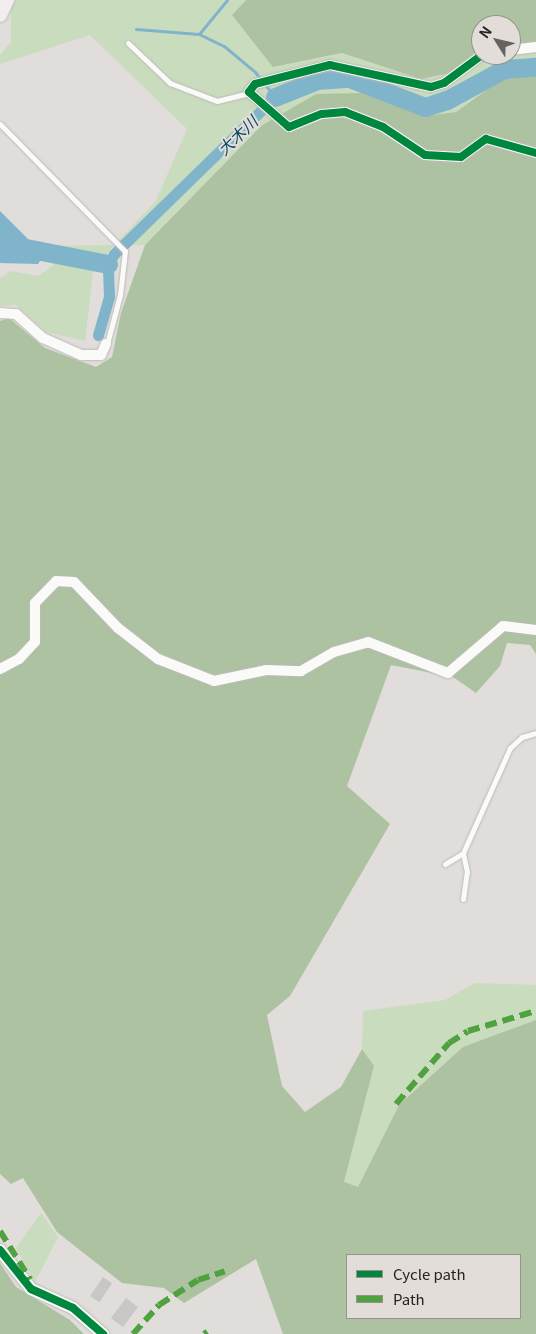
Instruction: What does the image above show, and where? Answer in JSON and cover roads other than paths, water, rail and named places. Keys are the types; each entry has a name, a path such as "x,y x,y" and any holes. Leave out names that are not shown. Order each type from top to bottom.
{"main road":[{"path":"0,15 7,0"}],"street":[{"path":"521,49 536,47"},
{"path":"471,63 444,83 431,87 330,65 272,81 253,92 275,117 289,127 322,114 344,112 383,127 425,155 451,159 486,139 536,153"},
{"path":"0,313 16,314 43,338 81,355 101,355 106,344"},
{"path":"0,669 19,659 34,642 35,603 56,581 74,582 118,628 158,659 214,681 266,670 301,671 334,652 368,642 448,673 503,626 536,630"},
{"path":"0,1250 31,1289 73,1308 103,1334"}],"lane":[{"path":"128,44 170,83 216,101 253,92"},
{"path":"0,124 125,251 120,295 106,344"},
{"path":"463,899 467,872 463,854 510,748 522,737 536,733"},
{"path":"445,864 463,854"}],"water":[{"path":"0,211 44,255 38,264 0,263"}],"waterway":[{"path":"199,34 227,0"},
{"path":"136,29 199,34 224,46 255,72 275,97"},
{"name":"大木川","path":"275,97 317,80 349,78 425,107 447,100 504,69 536,67"},
{"name":"大木川","path":"98,335 109,297 108,264 114,254 275,97"},
{"name":"大木川","path":"0,243 108,264"}]}
